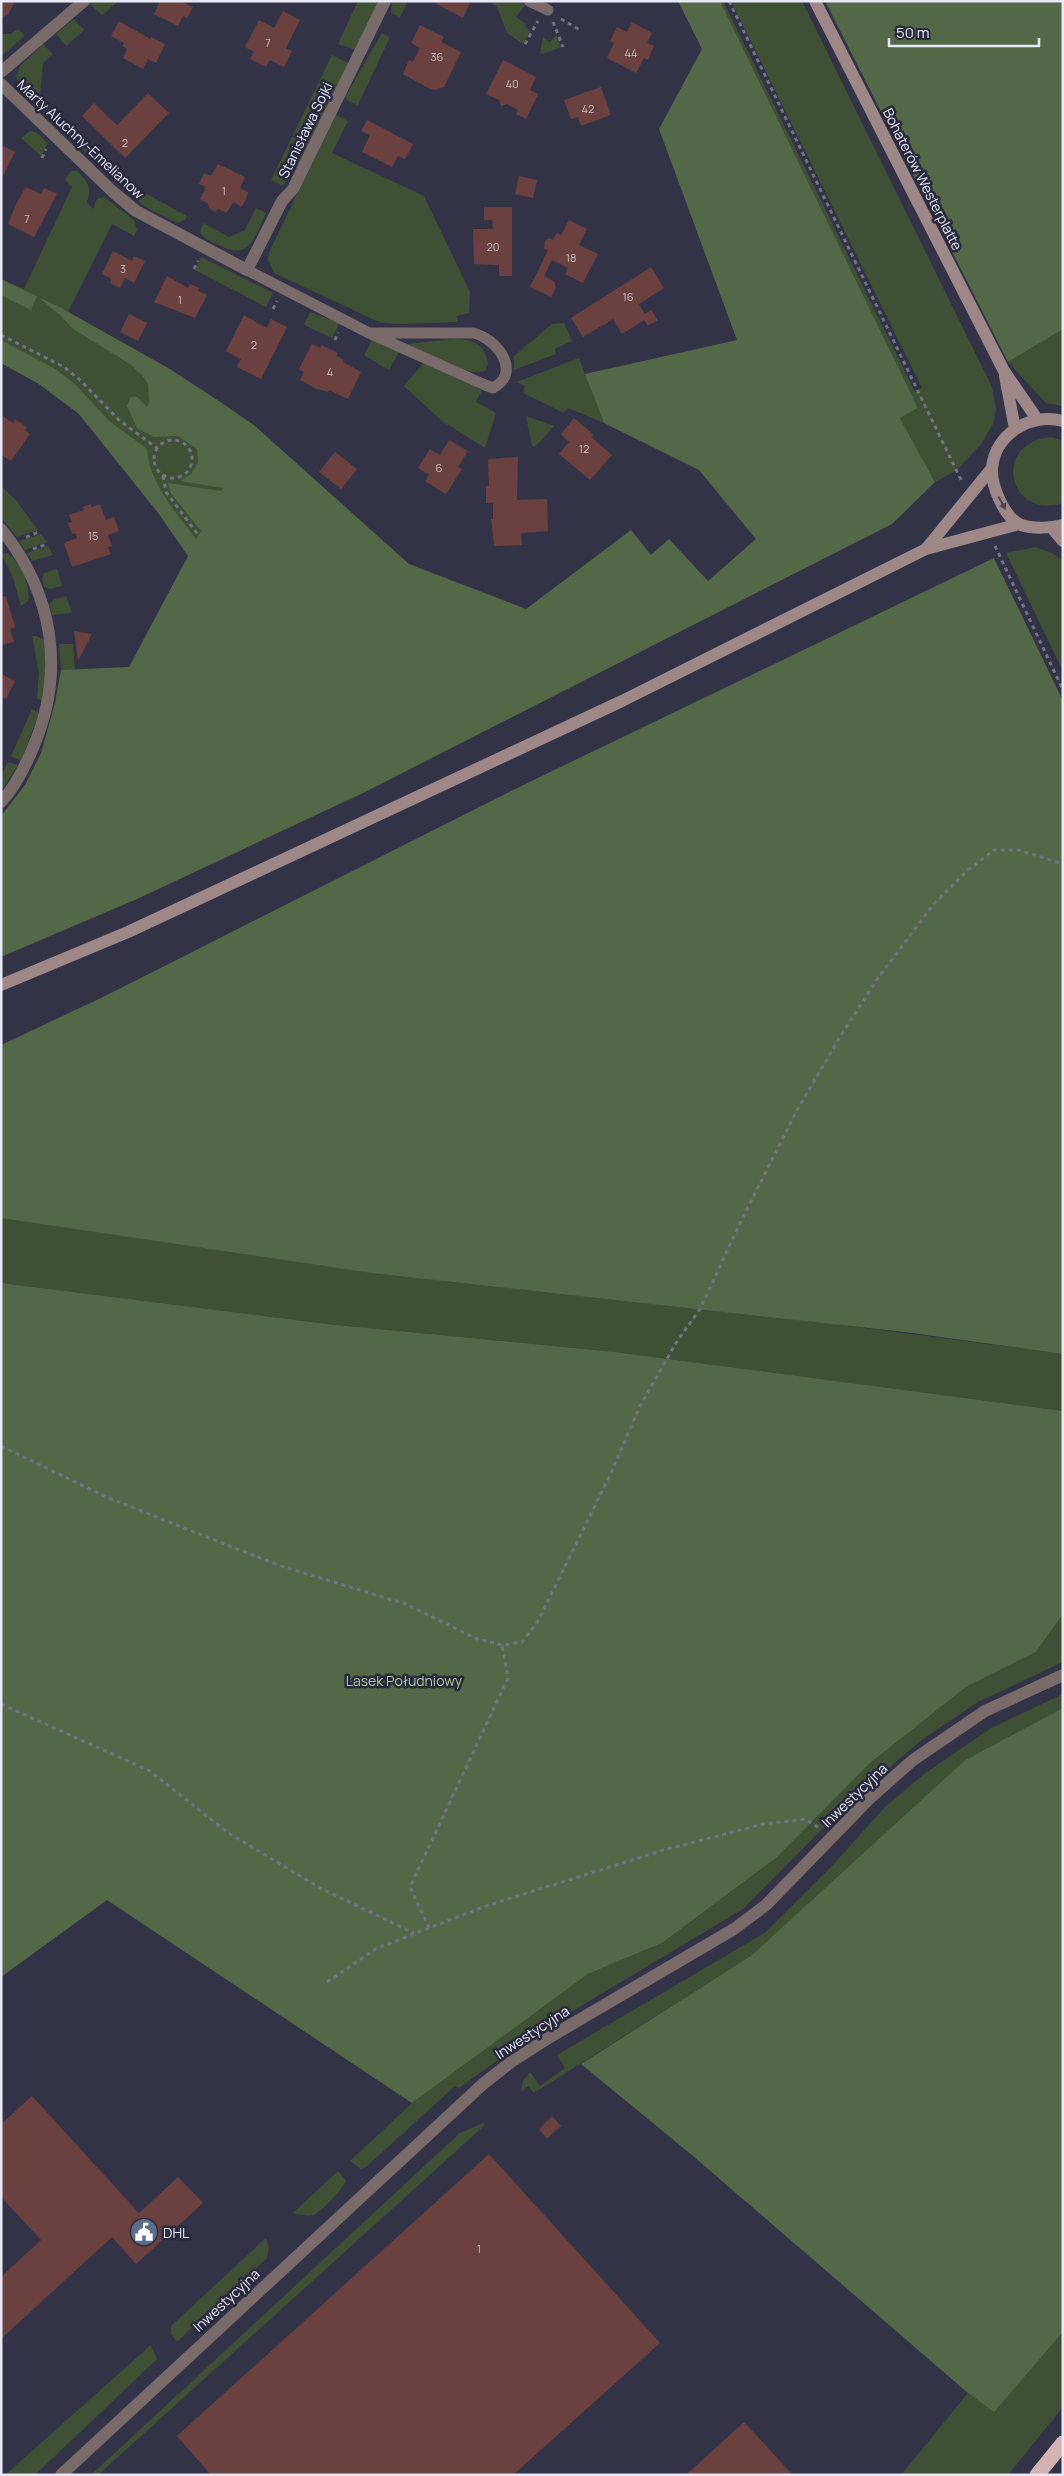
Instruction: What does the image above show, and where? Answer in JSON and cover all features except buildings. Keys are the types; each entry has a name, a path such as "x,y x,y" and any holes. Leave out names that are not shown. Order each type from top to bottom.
{"highway":[{"path":"1037,2475 1063,2443"}],"main road":[{"name":"Bohaterów Westerplatte","path":"815,1 1004,371 1037,419"},
{"name":"Bohaterów Westerplatte","path":"1004,371 1015,428"},
{"path":"1019,524 1003,508 994,487 992,468 997,450 1015,428 1037,419 1054,418 1063,421"},
{"path":"926,549 992,468"},
{"path":"1,986 128,932 622,701 926,549 1019,524 1057,527 1063,541"}],"street":[{"path":"1,72 84,1"},
{"name":"Stanisława Sojki","path":"247,270 282,201 293,189 385,1"},
{"name":"Marty Aluchny-Emelianow","path":"1,84 113,192 136,211 247,270"},
{"path":"1,529 22,557 40,598 51,639 52,666 50,696 40,732 11,792 1,802"},
{"name":"Inwestycyjna","path":"61,2475 483,2084 511,2062 550,2037 734,1929 766,1905 869,1799 913,1760 986,1711 1063,1675"}],"lane":[{"path":"529,1 546,9"},
{"path":"247,270 369,333 493,388 502,381 506,370 504,356 498,347 483,335 473,333 369,333"}],"path":[{"path":"729,1 965,487"},
{"path":"546,9 580,30"},
{"path":"525,44 546,9"},
{"path":"546,9 563,47"},
{"path":"1,335 64,367 79,379 120,421 157,448"},
{"path":"163,476 173,478 185,474 192,457 187,446 175,440 163,442 157,448 153,457 154,463 163,476 166,492 199,536"},
{"path":"991,538 1063,690"},
{"path":"1,1446 106,1497 278,1565 406,1604 477,1638 502,1645 522,1642 538,1621 611,1473 640,1406 676,1343 700,1309 741,1221 796,1112 841,1034 878,978 933,905 968,870 994,850 1019,850 1063,864"},
{"path":"430,1928 410,1887 508,1678 502,1645"},
{"path":"1,1704 150,1771 227,1832 320,1888 414,1934"},
{"path":"328,1982 377,1948 489,1905 667,1849 763,1824 805,1819 832,1836"}],"green space":[{"path":"93,1 119,1 102,15 90,4"},
{"path":"358,1 379,1 356,50 338,44"},
{"path":"392,1 408,1 400,17 391,13"},
{"path":"488,1 521,1 525,5 516,17 526,24 525,26 530,31 523,44 507,33 497,7"},
{"path":"678,1 720,1 918,408 900,418 935,482 892,524 363,793 137,899 1,957 1,816 25,785 41,753 55,703 61,670 129,667 188,556 159,514 79,414 39,384 1,363 1,340 57,370 76,385 108,420 147,449 152,473 158,485 172,508 196,539 201,531 170,492 168,483 221,491 223,488 180,481 191,474 198,463 197,449 178,436 154,437 137,428 127,406 131,397 137,397 147,407 149,402 148,384 142,375 131,365 72,328 38,297 168,368 255,426 409,564 526,609 631,530 651,555 669,539 708,581 756,539 699,470 604,423 585,374 737,340 659,129 702,49"},
{"path":"720,1 723,1 915,392 922,388 731,1 802,1 992,387 996,410 993,424 981,444 957,470 935,482 900,418 918,408"},
{"path":"825,1 1063,1 1063,329 1008,362"},
{"path":"74,19 84,30 66,46 56,34"},
{"path":"18,29 25,36 1,56 1,34 10,34"},
{"path":"382,33 390,37 358,105 348,101 345,97"},
{"path":"556,35 561,47 543,54 540,53 543,37 550,42"},
{"path":"43,44 53,54 43,63 40,96 132,186 187,216 185,220 177,223 146,207 127,192 22,90 16,76 20,66"},
{"path":"332,55 348,63 300,162 283,186 271,180"},
{"path":"336,115 348,121 332,153 424,196 470,292 469,313 457,316 458,322 397,324 379,322 274,273 268,260 270,250"},
{"path":"30,131 36,132 48,143 41,156 21,138"},
{"path":"71,171 77,171 88,185 87,202 93,209 97,199 104,197 134,220 137,230 134,236 112,224 68,312 168,368 255,426 188,556 159,514 79,414 39,384 1,363 1,279 24,289 72,187 65,180"},
{"path":"256,208 266,213 254,238 245,248 238,250 229,249 208,240 200,232 203,223 229,237 245,230"},
{"path":"201,257 273,293 266,307 195,270"},
{"path":"1,279 37,296 31,310 1,295"},
{"path":"310,312 339,323 332,338 304,325"},
{"path":"564,323 572,341 555,349 556,354 514,370 514,356 552,324"},
{"path":"1063,329 1063,406 1046,403 1008,362"},
{"path":"453,339 472,341 481,347 488,364 485,371 467,371 407,344"},
{"path":"372,340 399,352 389,370 364,355"},
{"path":"579,358 604,423 568,408 564,413 523,393 525,386 517,382"},
{"path":"423,363 482,390 476,402 496,413 485,448 443,422 404,386"},
{"path":"526,416 554,426 538,444 532,447"},
{"path":"1051,437 1063,441 1063,503 1044,506 1029,501 1019,491 1014,479 1014,465 1020,452 1032,442"},
{"path":"1,486 16,500 38,530 17,537 1,518"},
{"path":"41,534 47,542 25,550 19,541"},
{"path":"48,546 53,555 32,561 27,553"},
{"path":"1035,547 1052,553 1063,561 1063,671 1006,553"},
{"path":"7,553 12,556 20,567 28,588 28,601 21,606 12,575 1,554"},
{"path":"994,558 1063,701 1063,1354 905,1332 372,1273 1,1218 1,1045 101,998 515,789"},
{"path":"57,569 62,586 50,589 44,587 42,579 44,573"},
{"path":"66,596 72,613 52,615 49,605 53,600"},
{"path":"32,636 37,636 44,640 46,678 42,701 37,698 39,672"},
{"path":"59,644 73,644 75,670 61,670"},
{"path":"32,709 39,713 21,761 11,756"},
{"path":"8,762 18,765 1,791 1,776"},
{"path":"1,1215 1063,1354 1063,1411 615,1352 327,1324 1,1283"},
{"name":"Lasek Południowy","path":"1,1283 327,1324 615,1352 1063,1411 1063,1614 1036,1652 966,1687 869,1764 777,1857 662,1943 588,1974 412,2103 107,1900 1,1977"},
{"path":"1063,1614 1063,1662 978,1702 924,1738 851,1800 743,1909 536,2033 459,2088 455,2086 366,2167 361,2169 350,2161 412,2103 588,1974 662,1943 777,1857 869,1764 966,1687 1036,1652"},
{"path":"1063,1694 1063,1708 965,1760 752,1955 534,2093 528,2086 521,2092 523,2081 530,2072 540,2086 565,2068 557,2055 766,1932 830,1868 885,1807 923,1775 991,1728"},
{"path":"1063,1708 1063,2332 994,2412 968,2393 693,2156 581,2064 752,1955 965,1760"},
{"path":"483,2123 485,2125 98,2475 91,2475 460,2133"},
{"path":"338,2171 346,2180 327,2205 313,2215 306,2216 293,2213"},
{"path":"266,2238 269,2247 267,2258 177,2342 171,2334 171,2326"},
{"path":"1063,2332 1063,2407 1008,2475 901,2475 968,2393 994,2411"},
{"path":"151,2345 157,2359 35,2475 5,2475"}],"place":[{"name":"DHL","path":"144,2232"}]}
